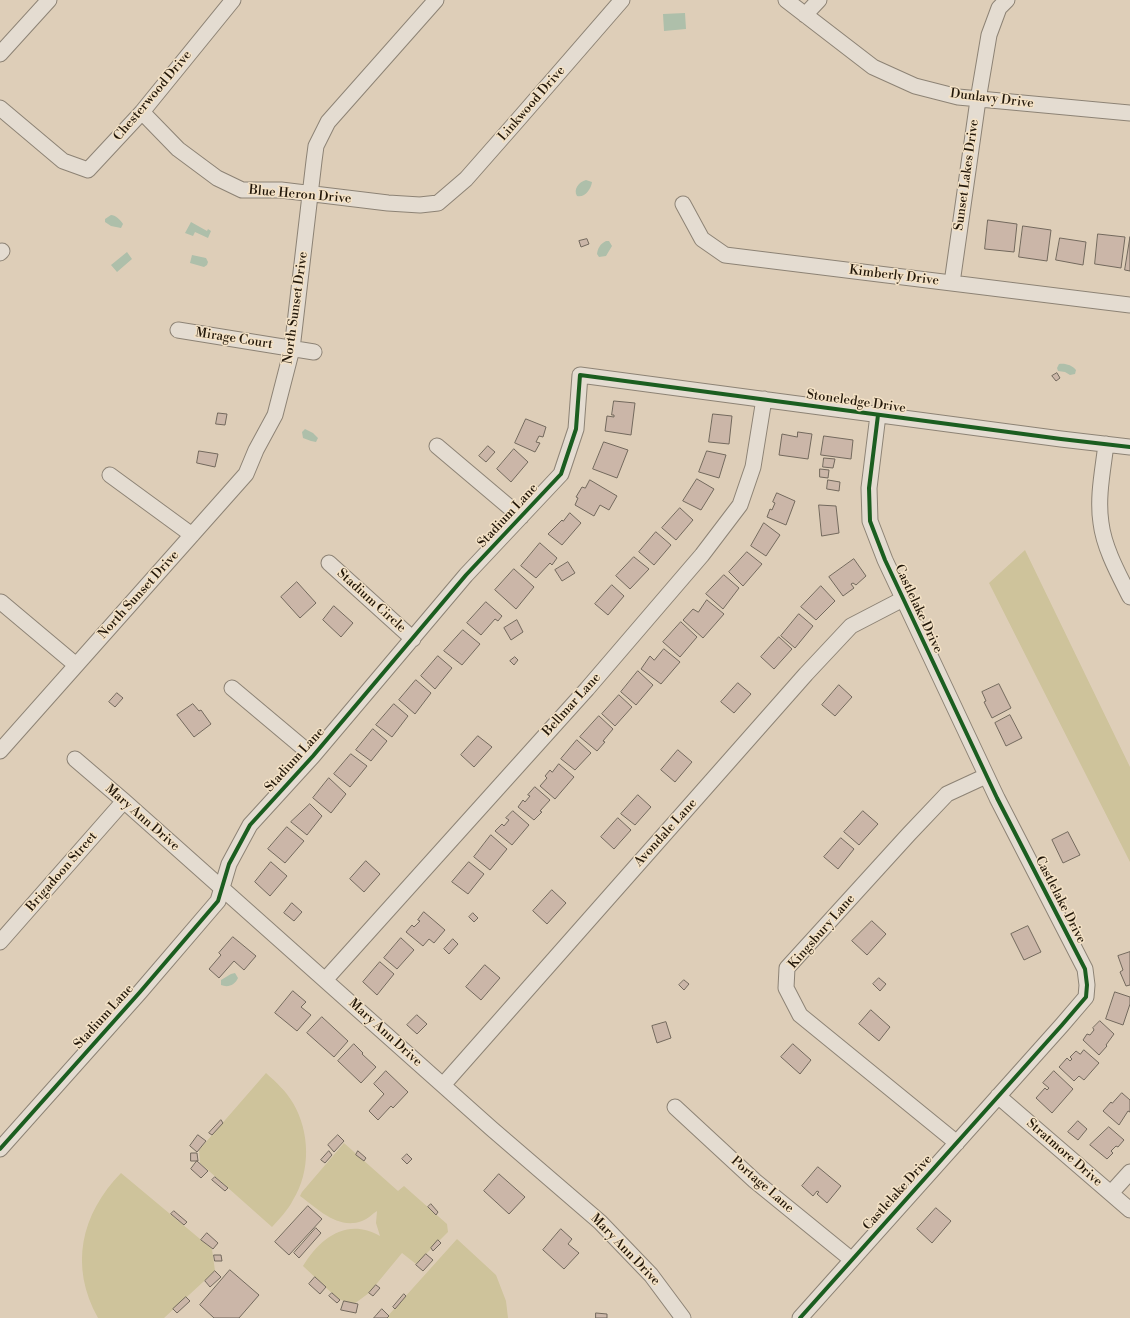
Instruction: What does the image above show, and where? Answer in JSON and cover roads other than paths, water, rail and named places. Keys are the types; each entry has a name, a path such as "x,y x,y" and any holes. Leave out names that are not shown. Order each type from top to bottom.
{"street":[{"path":"0,54 49,0"},
{"name":"Chesterwood Drive","path":"0,108 64,161 88,170 142,112 233,0"},
{"name":"North Sunset Drive","path":"0,751 246,474 256,450 275,415 292,349 316,146 328,122 436,0"},
{"name":"Linkwood Drive","path":"438,203 471,173 622,0"},
{"name":"Dunlavy Drive","path":"786,0 873,67 915,86 958,97 978,100 1130,113"},
{"path":"805,15 818,0"},
{"name":"Sunset Lakes Drive","path":"952,283 978,100 989,35 999,8 1007,0"},
{"name":"Blue Heron Drive","path":"142,112 178,148 217,178 242,190 281,190 388,203 420,205 438,203"},
{"name":"Kimberly Drive","path":"683,204 702,239 725,255 1130,304"},
{"name":"Mirage Court","path":"178,330 314,352"},
{"name":"Stoneledge Drive","path":"580,375 1130,447"},
{"name":"Stadium Lane","path":"0,1149 140,992 218,901 229,864 250,825 313,756 466,575 561,474 576,429 580,375"},
{"name":"Bellmar Lane","path":"325,980 586,689 702,555 740,505 753,467 764,400"},
{"name":"Castlelake Drive","path":"800,1318 1086,997 1087,985 1085,969 986,776 885,560 870,521 869,488 878,414"},
{"path":"1106,444 1100,497 1101,524 1110,557 1130,597"},
{"path":"437,446 521,517"},
{"path":"110,475 192,535"},
{"name":"Stadium Circle","path":"329,563 413,639"},
{"name":"Avondale Lane","path":"443,1085 801,680 851,626 903,598"},
{"path":"1,602 76,665"},
{"path":"232,688 313,756"},
{"name":"Mary Ann Drive","path":"75,759 600,1222 651,1275 683,1318"},
{"name":"Kingsbury Lane","path":"957,1143 800,1015 786,988 787,968 947,794 986,776"},
{"name":"Brigadoon Street","path":"0,942 124,801"},
{"name":"Stratmore Drive","path":"998,1096 1130,1210"},
{"name":"Portage Lane","path":"675,1107 755,1181 852,1260"},
{"path":"1110,1193 1130,1172"}]}
